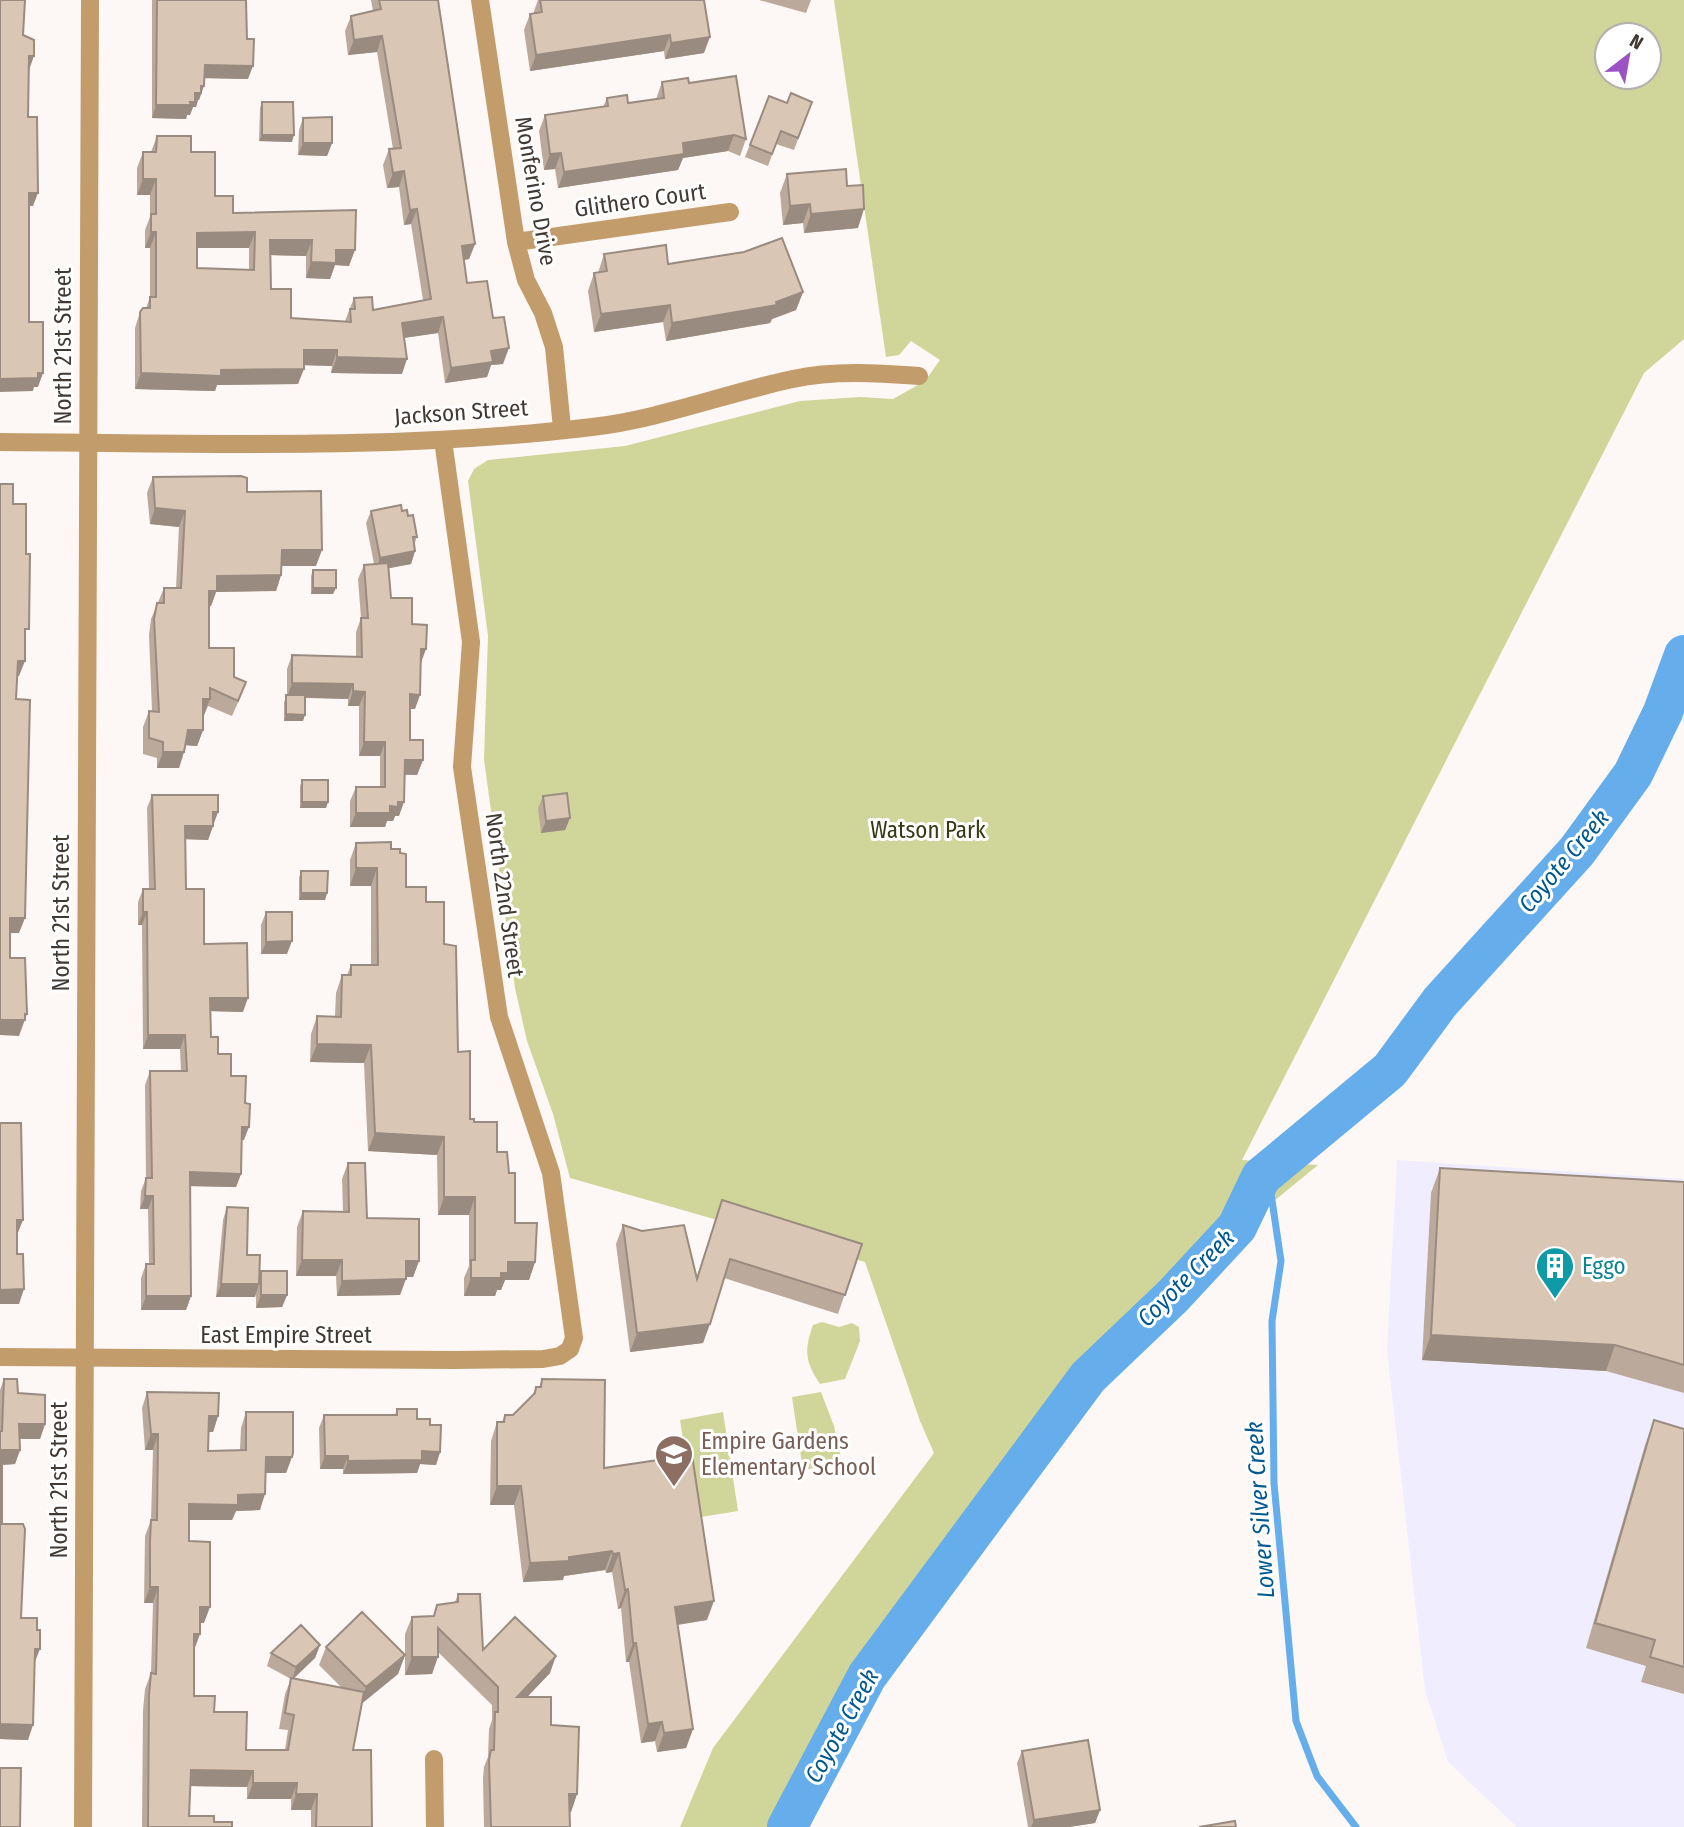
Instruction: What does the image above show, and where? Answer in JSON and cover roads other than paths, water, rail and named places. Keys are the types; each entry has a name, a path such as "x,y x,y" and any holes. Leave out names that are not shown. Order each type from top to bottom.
{"street":[{"name":"North 21st Street","path":"83,1827 90,0"},
{"name":"Monferino Drive","path":"480,0 516,242 526,280 543,313 554,347 562,428"},
{"name":"Glithero Court","path":"516,242 730,212"},
{"name":"Jackson Street","path":"0,442 307,444 443,440 623,421 794,378 878,373 919,376"},
{"name":"North 22nd Street","path":"443,440 471,642 464,780 499,1017 551,1173 574,1338 570,1349"},
{"name":"East Empire Street","path":"0,1357 530,1359 561,1356 570,1349"},
{"path":"434,1759 435,1827"}],"waterway":[{"name":"Coyote Creek","path":"787,1827 867,1676 1088,1377 1173,1296 1237,1227 1261,1177 1390,1070 1440,1002 1577,851 1633,774 1663,712 1684,655"},
{"name":"Lower Silver Creek","path":"1261,1177 1270,1187 1281,1261 1272,1321 1274,1483 1296,1721 1317,1776 1356,1827"}],"place":[{"name":"Eggo","path":"1555,1300"},
{"name":"Empire Gardens Elementary School","path":"674,1488"}],"park label":[{"name":"Watson Park","path":"928,830"}]}
